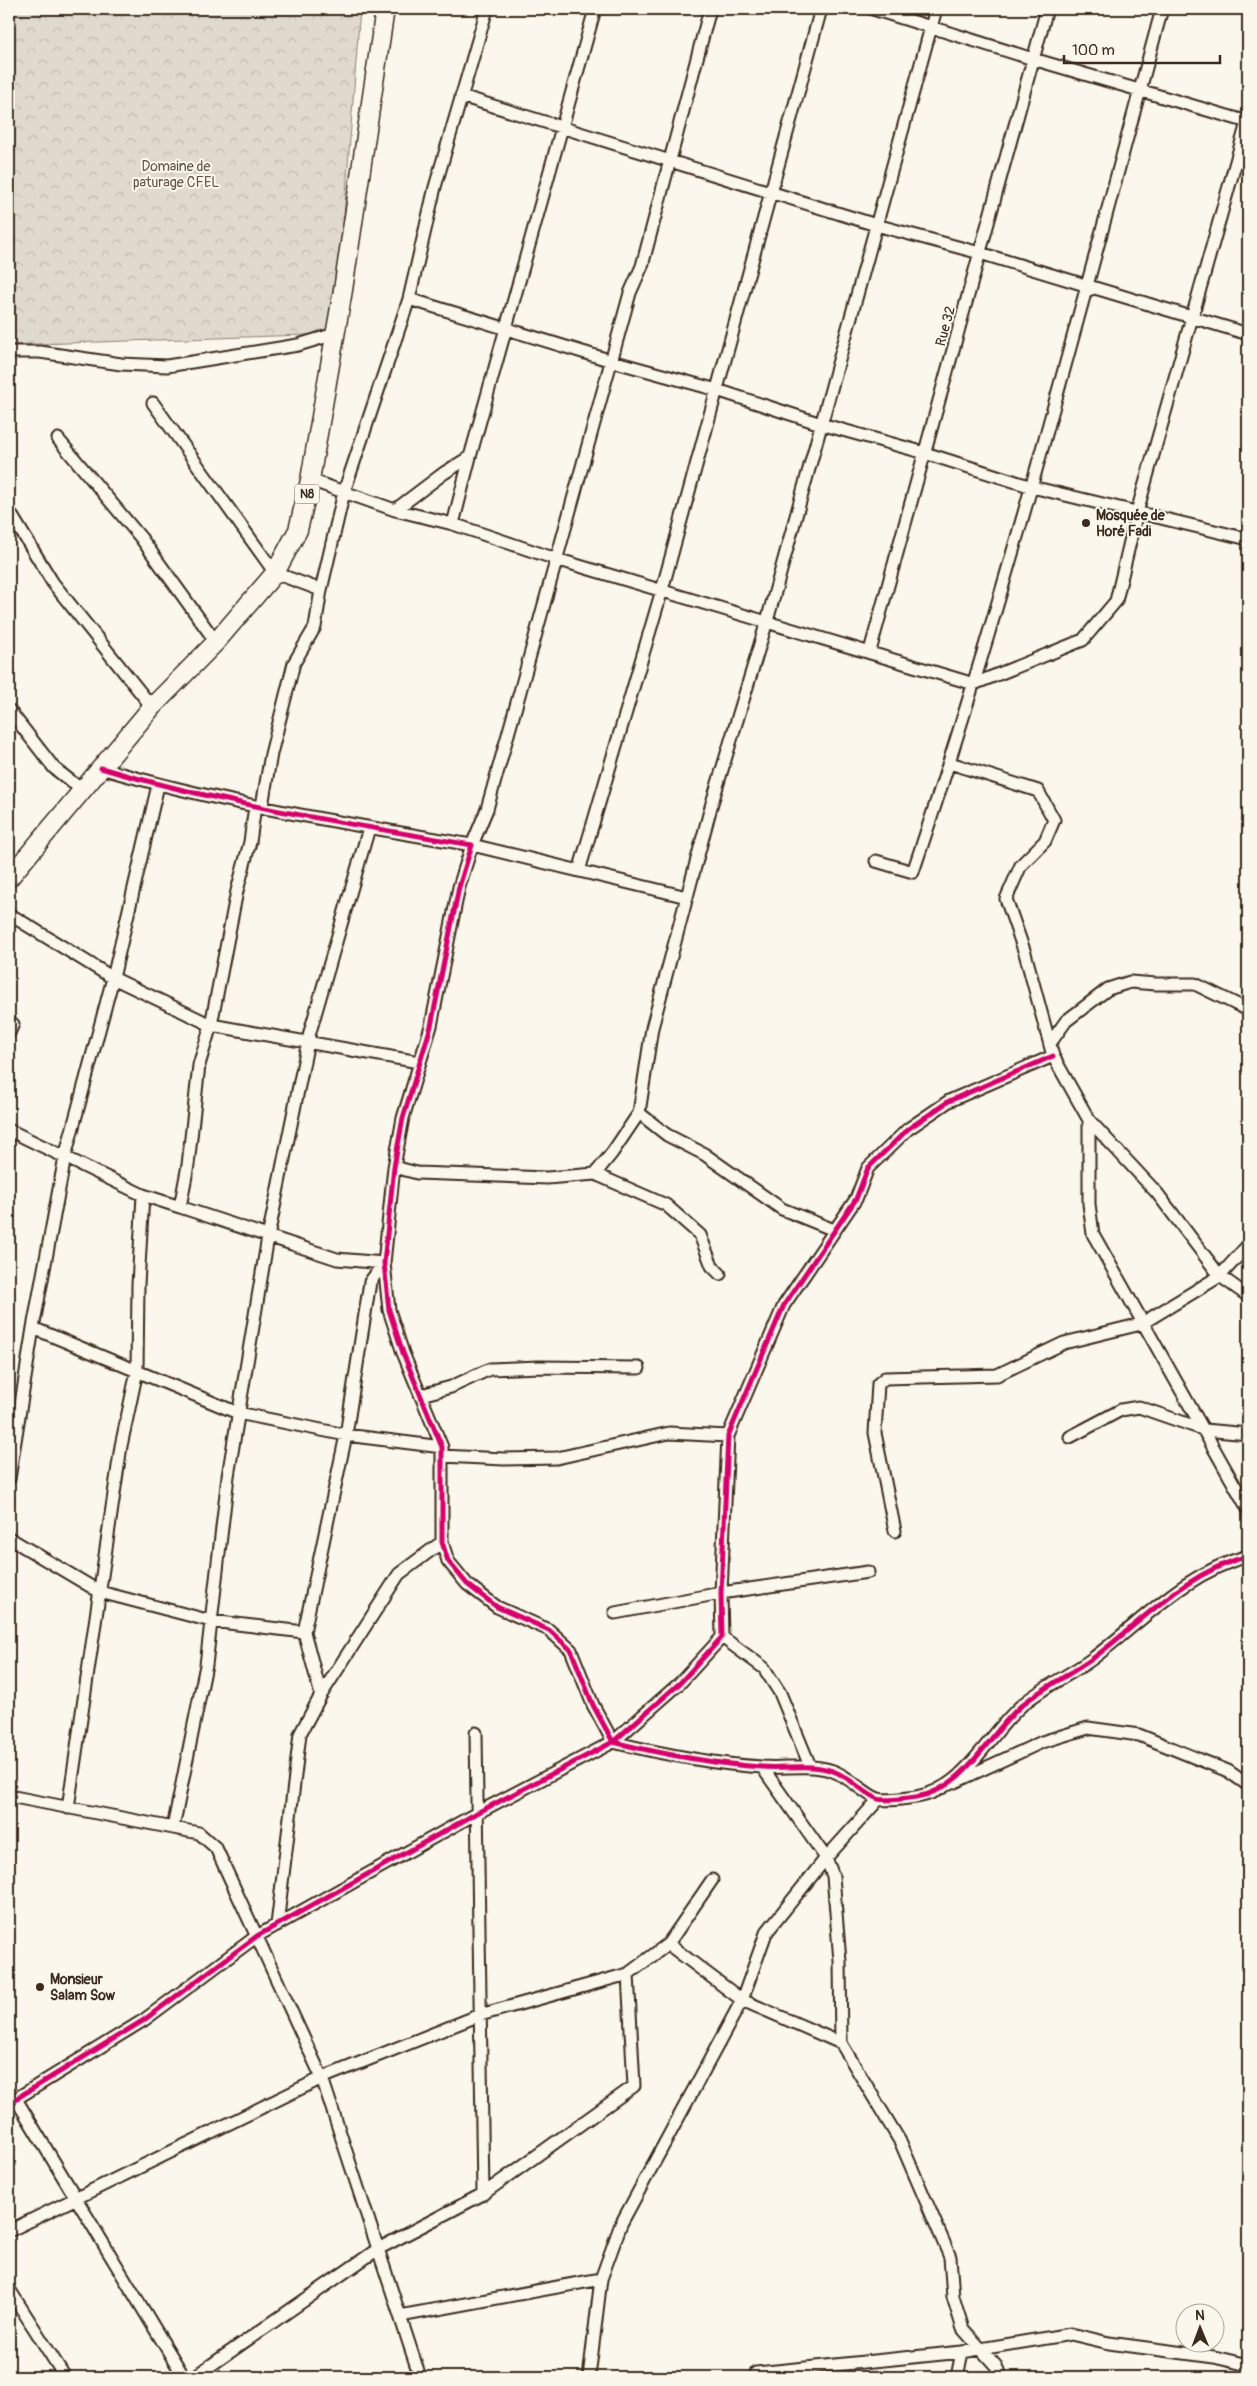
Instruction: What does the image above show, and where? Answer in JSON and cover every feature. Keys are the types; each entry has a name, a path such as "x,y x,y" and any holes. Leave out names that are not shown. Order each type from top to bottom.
{"main road":[{"name":"N8","path":"9,878 152,707 216,642 275,573 298,530 310,480 335,334 385,9"}],"street":[{"path":"180,1207 188,1165 200,1065 237,891 294,664 315,627 320,590 344,492 409,299 435,187 487,9"},
{"path":"453,524 595,9"},
{"path":"710,9 642,266 630,293 487,809 472,844 459,887 433,1018 418,1062 403,1118 394,1167 384,1263 389,1310 442,1452 442,1542 448,1561 467,1584 497,1607 549,1630 572,1650 593,1705 613,1742 661,1754 762,1767 810,1766 832,1770 849,1778 879,1799 917,1797 944,1787 1042,1742 1088,1728 1139,1735 1228,1771 1248,1785"},
{"path":"579,871 662,590 821,9"},
{"path":"310,480 395,510 453,524 556,559 870,651 974,684 1083,640 1116,601 1137,512 1248,121 1034,59 873,9"},
{"path":"595,1174 612,1153 639,1113 652,1028 712,803 767,621 936,9"},
{"name":"Rue 32","path":"870,651 1047,9"},
{"path":"876,861 913,872 950,763 1090,288 1162,9"},
{"path":"461,96 563,126 876,225 980,253 1090,288 1248,334"},
{"path":"409,299 612,361 717,390 821,424 925,453 1032,487 1248,539"},
{"path":"9,352 74,355 121,364 167,366 298,345 335,334"},
{"path":"153,403 275,573 320,590"},
{"path":"58,440 141,538 216,642"},
{"path":"395,510 444,473 470,457"},
{"path":"9,512 53,583 152,707"},
{"path":"9,710 54,768 82,790"},
{"path":"950,763 1038,791 1054,820 1045,841 1021,864 1006,899 1054,1056 1089,1120 1157,1193 1220,1276 1248,1296"},
{"path":"101,768 158,785 258,806 369,828 472,844 687,897"},
{"path":"9,1479 33,1328 65,1157 113,978 158,785"},
{"path":"173,1828 206,1665 228,1476 268,1237 308,1043 369,828"},
{"path":"9,914 113,978 210,1025 418,1062"},
{"path":"1051,1042 1066,1021 1108,989 1130,982 1195,984 1248,1010"},
{"path":"184,2377 13,2101 144,2020 257,1936 477,1813 613,1742 680,1683 722,1637 721,1593 728,1436 784,1305 856,1199 868,1168 908,1129 950,1101 1054,1056"},
{"path":"639,1113 667,1135 704,1154 782,1209 834,1230"},
{"path":"1089,1120 1089,1204 1093,1234 1141,1324 1248,1509"},
{"path":"9,1130 142,1195 337,1259 384,1263"},
{"path":"394,1167 417,1173 547,1178 595,1174 666,1204 700,1235 712,1266 720,1274"},
{"path":"68,1808 122,1446 137,1372 142,1195"},
{"path":"895,1530 875,1433 878,1384 885,1378 997,1376 1064,1343 1141,1324 1220,1276 1248,1245"},
{"path":"321,1696 304,1632 346,1435 370,1282 384,1263"},
{"path":"33,1328 238,1413 442,1452 504,1460 557,1458 668,1433 728,1436"},
{"path":"421,1395 451,1387 490,1369 539,1367 639,1368"},
{"path":"1070,1437 1121,1410 1140,1407 1204,1430 1248,1434"},
{"path":"9,1538 100,1592 211,1621 304,1632"},
{"path":"277,1925 300,1734 321,1696 399,1574 442,1542"},
{"path":"944,1787 978,1757 1022,1705 1092,1659 1178,1588 1234,1560 1248,1556"},
{"path":"615,1613 721,1593 868,1572"},
{"path":"722,1637 764,1668 780,1693 810,1766"},
{"path":"476,1733 483,2194"},
{"path":"762,1767 826,1858 833,1876 840,1960 841,2043 901,2143 950,2257 953,2297 963,2329 996,2366 1001,2377"},
{"path":"9,1796 199,1833 216,1848 322,2078 420,2377"},
{"path":"589,2377 601,2279 621,2224 742,2000 766,1934 826,1858 879,1799"},
{"path":"9,2232 322,2078 480,2015 628,1974 668,1944 712,1880"},
{"path":"668,1944 742,2000 841,2043"},
{"path":"194,2377 378,2250 483,2194 634,2086 628,1974"},
{"path":"400,2316 601,2279"},
{"path":"9,2289 65,2377"},
{"path":"756,2374 962,2352 1071,2334 1109,2342 1214,2357 1248,2366"},
{"path":"957,2377 962,2352"}],"green space":[{"name":"Domaine de paturage CFEL","path":"9,9 360,9 335,334 9,345"}],"cycle path":[{"path":"101,768 239,803 472,845 459,887 431,1026 403,1118 394,1167 384,1263 389,1310 403,1353 442,1447 442,1542 448,1561 467,1584 497,1607 549,1630 571,1650 593,1705 613,1742 725,1764 762,1767 816,1767 839,1774 881,1800 916,1797 934,1792 963,1772 1022,1705 1092,1659 1184,1586 1225,1564 1248,1556"},
{"path":"9,2103 144,2020 257,1936 477,1813 613,1742 680,1683 722,1637 721,1593 728,1436 784,1305 856,1199 868,1168 908,1129 949,1101 1053,1056"}],"place":[{"name":"Mosquée de Horé Fadi","path":"1086,523"},
{"name":"Monsieur Salam Sow","path":"40,1987"}]}
